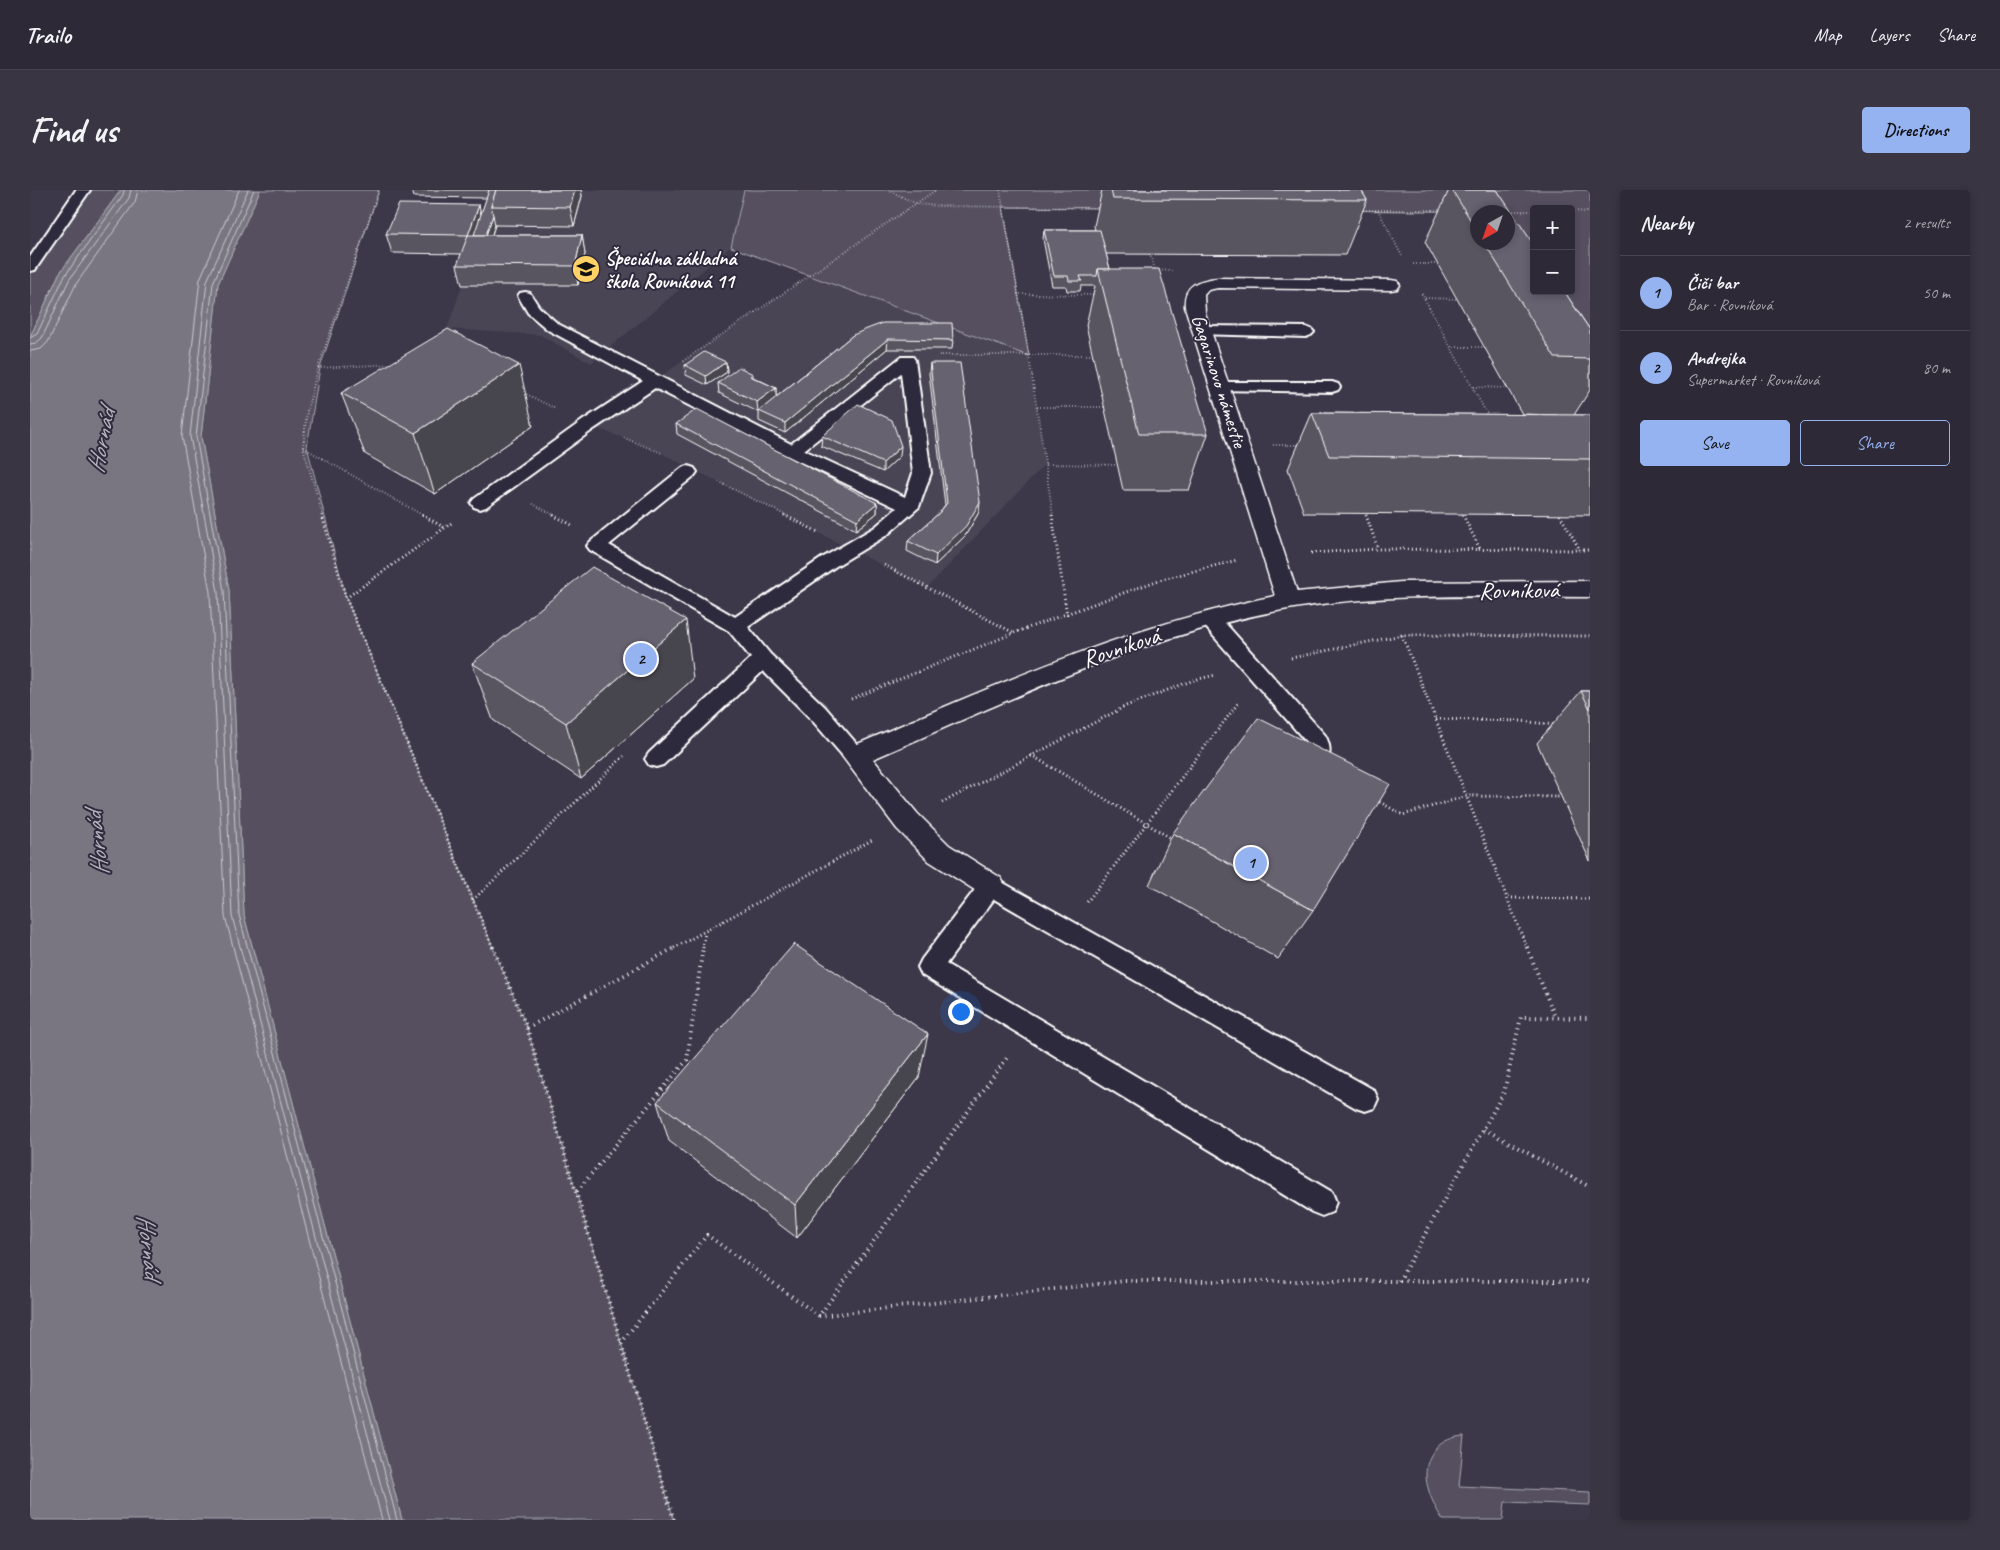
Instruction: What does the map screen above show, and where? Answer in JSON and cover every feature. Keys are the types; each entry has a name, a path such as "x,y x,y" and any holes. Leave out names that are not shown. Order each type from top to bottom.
{"street":[{"name":"Gagarinovo námestie","path":"1288,602 1202,331 1194,300 1195,292 1202,286 1218,283 1391,284"},
{"name":"Rovníková","path":"855,756 1053,671 1132,642 1210,619 1288,602 1368,592 1590,589"},
{"path":"855,756 907,821 939,852 991,886"}],"lane":[{"path":"30,267 83,190"},
{"path":"525,296 533,310 553,327 792,451 910,507"},
{"path":"1202,331 1306,332"},
{"path":"792,451 906,360"},
{"path":"736,626 829,562 881,531 910,507 922,473 906,360"},
{"path":"480,502 654,381"},
{"path":"1220,387 1332,387"},
{"path":"688,472 596,546 736,626 763,659 818,712 855,756"},
{"path":"1210,619 1318,741 1320,756 1299,794"},
{"path":"656,759 763,659"},
{"path":"1322,1202 930,967 991,886 1365,1099"}],"path":[{"path":"379,190 318,368 307,412 303,448 346,598 527,1028 674,1520"},
{"path":"888,190 917,204 938,206 1111,208"},
{"path":"654,381 936,190"},
{"path":"818,712 1014,633 1067,614 1029,356 1000,190"},
{"path":"1359,210 1453,210"},
{"path":"1378,210 1406,264 1437,264"},
{"path":"1515,211 1530,211"},
{"path":"1575,212 1590,212"},
{"path":"1150,254 1155,270"},
{"path":"1420,290 1491,422"},
{"path":"1017,294 1101,295"},
{"path":"1424,298 1457,299"},
{"path":"1451,347 1484,347"},
{"path":"906,360 949,354 1093,355"},
{"path":"1473,387 1507,388"},
{"path":"1037,407 1104,408"},
{"path":"1239,444 1310,445"},
{"path":"303,448 445,528"},
{"path":"1045,464 1118,465"},
{"path":"502,486 602,541"},
{"path":"346,598 480,502"},
{"path":"1365,513 1378,549"},
{"path":"1462,514 1480,549"},
{"path":"1560,515 1580,550"},
{"path":"1402,635 1555,1017"},
{"path":"1066,929 1254,684 1252,667 1402,635 1590,636"},
{"path":"1436,719 1560,725"},
{"path":"473,900 629,751"},
{"path":"1031,755 1179,843"},
{"path":"1371,797 1403,815 1466,796 1562,797"},
{"path":"1508,898 1590,899"},
{"path":"576,1191 687,1060 705,932"},
{"path":"1399,1281 1504,1092 1521,1016 1590,1018"},
{"path":"819,1316 1029,1027"},
{"path":"687,1060 695,1066"},
{"path":"1484,1129 1590,1187"},
{"path":"621,1343 707,1235 819,1316 1125,1281 1590,1280"}],"shaded area":[{"path":"83,190 121,190 59,274 30,337 30,267"},
{"path":"260,190 379,190 320,368 307,447 346,598 527,1028 674,1520 402,1520 244,915 229,590 201,437 218,284"},
{"name":"Špeciálna základná škola Rovníková 11","path":"417,190 744,190 731,247 591,363 540,335 447,329 473,254 392,253 404,223 483,224 492,198 414,197"},
{"path":"744,190 1590,190 1590,387 1533,295 1575,295 1575,205 1530,205 1530,290 1505,250 1515,250 1515,205 1470,205 1470,212 1003,207 1029,356 731,247"},
{"path":"810,276 1029,356 1045,464 927,588 657,451 588,425"},
{"path":"1464,1436 1459,1486 1590,1492 1590,1505 1505,1502 1503,1520 1443,1520 1430,1494 1426,1468 1436,1448 1449,1439"}],"water":[{"name":"Hornád","path":"121,190 260,190 218,284 201,437 229,590 244,915 402,1520 30,1520 30,337 59,274"}],"building":[{"path":"489,190 496,190 491,206 493,215 486,235 474,235"},
{"path":"496,190 575,190 570,207 491,206"},
{"path":"1111,190 1361,190 1367,200 1113,199"},
{"path":"1452,190 1497,190 1507,205 1470,205 1470,219"},
{"path":"399,204 479,205 468,235 386,234"},
{"path":"1515,217 1530,239 1530,295 1567,295 1590,330 1590,359 1555,358 1489,250 1515,250"},
{"path":"1044,230 1100,230 1110,269 1098,269 1097,276 1080,276 1082,281 1069,281 1068,276 1054,276"},
{"path":"468,235 582,235 575,266 457,265"},
{"path":"1098,269 1159,269 1208,434 1139,434"},
{"path":"883,323 952,323 953,340 888,339 785,423 759,411 853,335"},
{"path":"448,329 519,365 415,433 341,393"},
{"path":"704,352 726,362 706,376 685,365"},
{"path":"930,363 960,363 980,502 966,526 936,555 908,541 939,513 947,503"},
{"path":"739,367 753,374 750,376 776,388 757,402 718,383"},
{"path":"858,404 892,420 901,446 883,463 822,436"},
{"path":"697,409 877,503 857,520 676,424"},
{"path":"1312,413 1590,415 1590,459 1329,456"},
{"path":"592,567 686,620 566,723 472,663"},
{"path":"1581,691 1590,691 1590,709"},
{"path":"1258,718 1390,784 1313,910 1173,833"},
{"path":"794,944 928,1034 795,1205 657,1102"}],"place":[{"name":"Špeciálna základná škola Rovníková 11","path":"586,269"},
{"name":"Andrejka","path":"641,659"},
{"name":"Čiči bar","path":"1251,863"}]}
